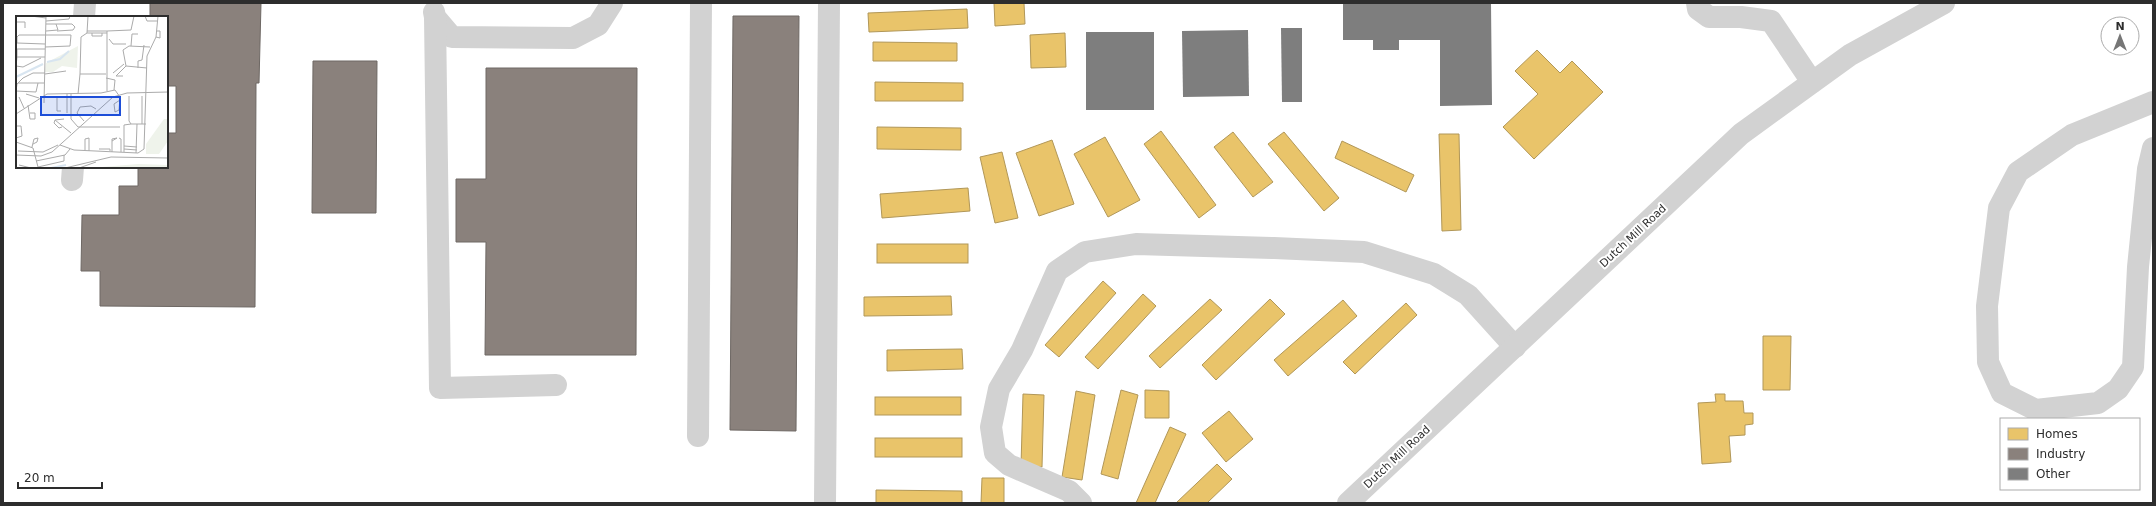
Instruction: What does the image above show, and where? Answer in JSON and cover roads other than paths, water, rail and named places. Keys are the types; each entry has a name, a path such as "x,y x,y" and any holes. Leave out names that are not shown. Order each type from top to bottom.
{"street":[{"path":"84,3 84,16"},
{"path":"433,10 452,37 573,38 598,25 612,3"},
{"path":"698,436 701,3"},
{"path":"825,503 829,3"},
{"path":"1697,3 1698,9 1709,17 1741,17 1771,21 1812,82"},
{"name":"Dutch Mill Road","path":"1348,503 1741,134 1850,56 1944,3"},
{"path":"433,10 440,388 556,385"},
{"path":"2153,102 2072,135 2018,172 2005,196 1999,208 1987,306 1988,362 2002,393 2036,410 2098,403 2118,389 2133,367 2138,267 2148,169 2153,148"},
{"path":"1081,503 1069,491 1009,465 995,453 991,427 999,389 1022,350 1057,270 1085,252 1136,244 1364,252 1434,274 1468,295 1515,347"}]}
